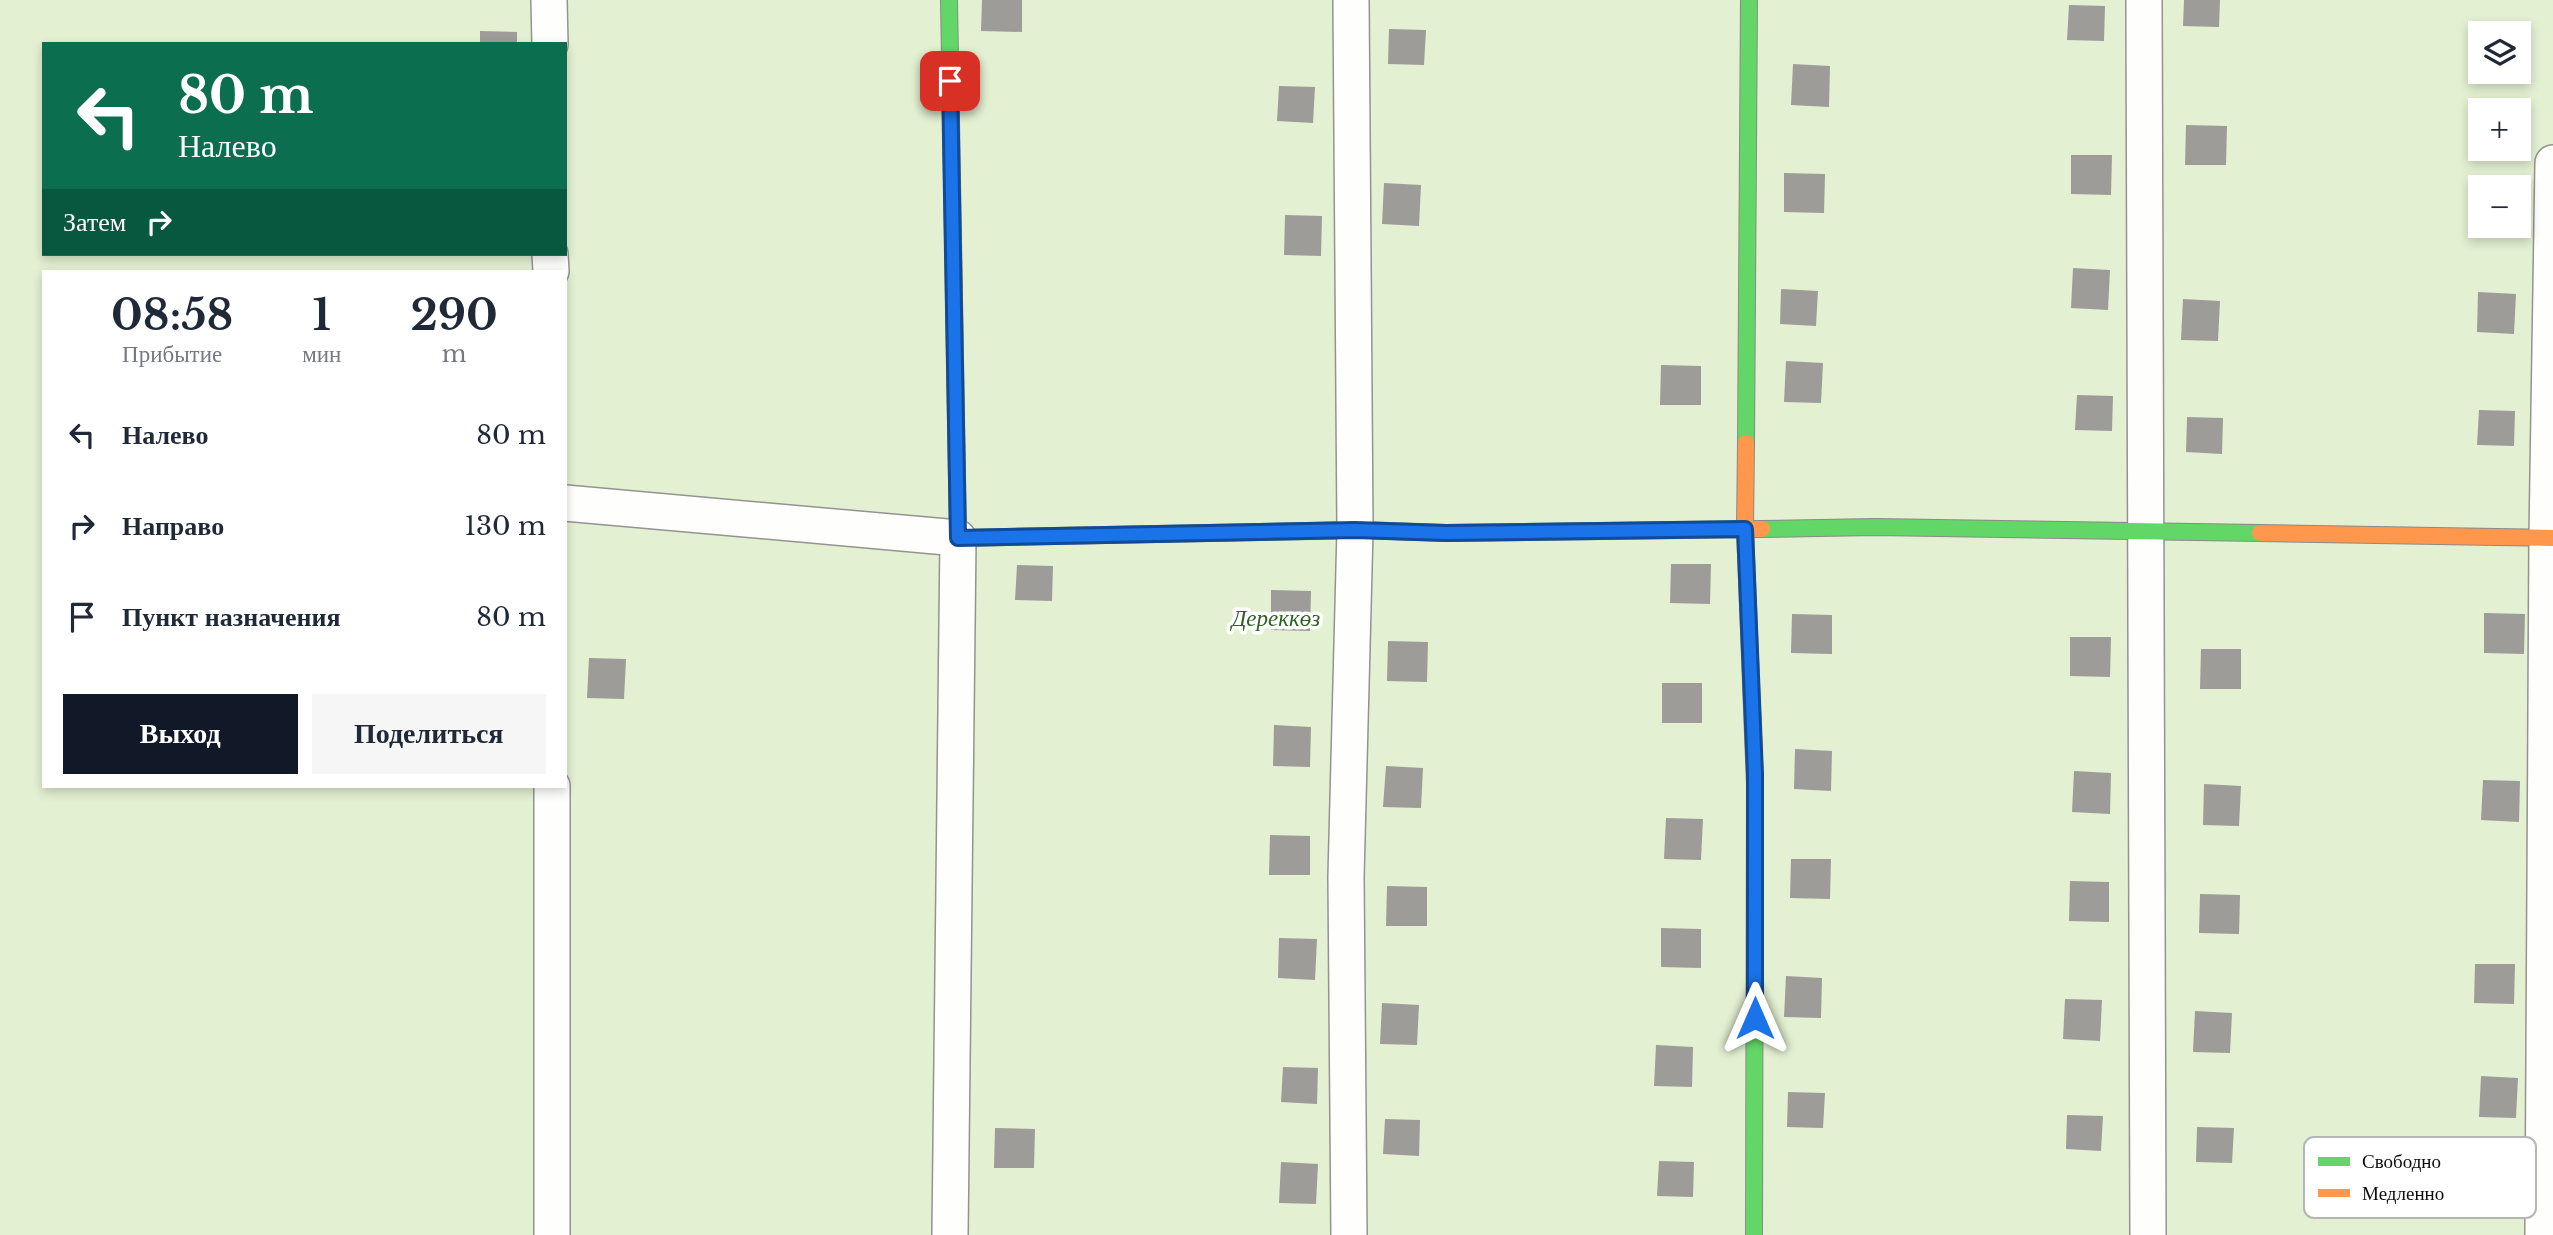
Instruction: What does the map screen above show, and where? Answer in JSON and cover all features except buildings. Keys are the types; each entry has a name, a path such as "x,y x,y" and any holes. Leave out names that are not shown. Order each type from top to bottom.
{"street":[{"path":"549,0 550,42"},
{"path":"949,0 958,538 950,1235"},
{"path":"1349,1235 1346,877 1355,530 1352,0"},
{"path":"1749,0 1745,529 1755,774 1754,1235"},
{"path":"2144,0 2148,1235"},
{"path":"2543,1235 2553,163"},
{"path":"567,503 958,538 1355,530 1446,533 1875,527 2550,538"},
{"path":"552,788 552,1235"}],"green space":[{"name":"Дереккөз","path":"0,0 2553,0 2553,1235 0,1235"}],"traffic: fast":[{"path":"949,0 958,538 1362,530"},
{"path":"1746,443 1749,0"},
{"path":"1762,529 1875,527 2260,533"},
{"path":"1754,1235 1755,786"}],"traffic: slow":[{"path":"1746,443 1745,529 1755,786"},
{"path":"1362,530 1446,533 1762,529"},
{"path":"2260,533 2553,538"}],"route":[{"path":"950,81 958,538 1355,530 1446,533 1745,529 1755,774 1755,1018"}]}
